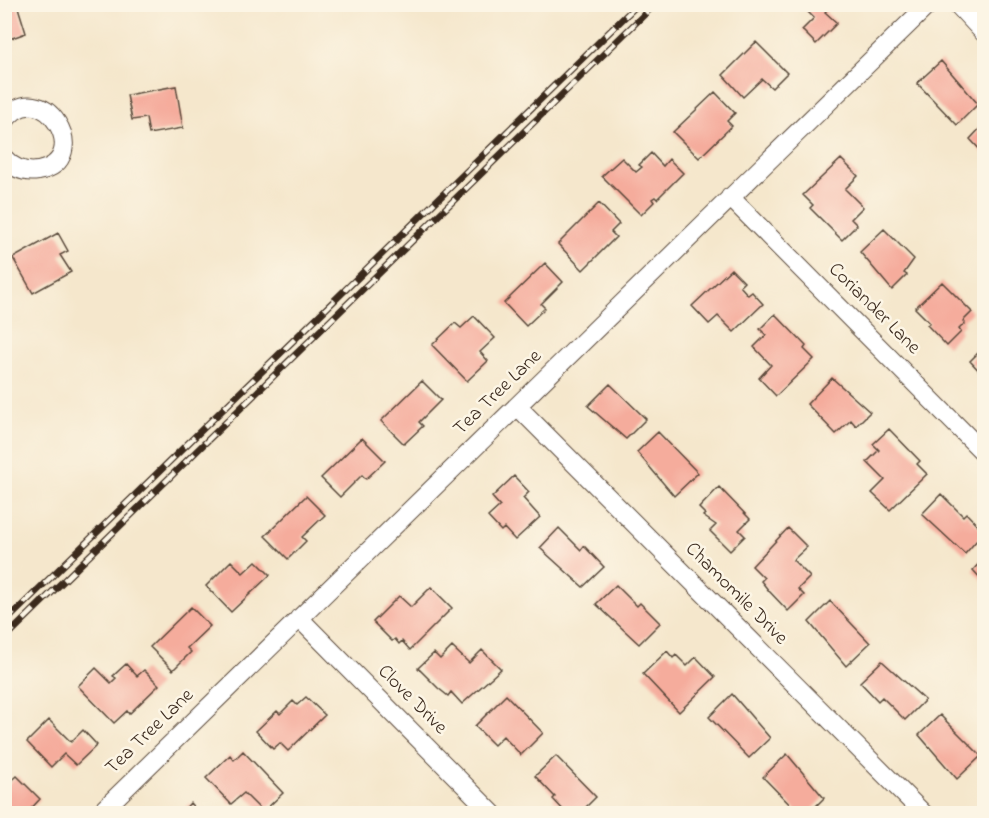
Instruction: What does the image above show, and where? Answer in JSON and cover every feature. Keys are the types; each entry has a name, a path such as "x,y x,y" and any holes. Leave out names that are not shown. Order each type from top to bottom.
{"street":[{"name":"Tea Tree Lane","path":"99,813 929,4"},
{"path":"957,4 984,33"},
{"path":"4,122 18,110 39,108 56,118 64,138 58,158 41,171 20,170 4,158"},
{"name":"Coriander Lane","path":"730,197 984,453"},
{"name":"Chamomile Drive","path":"517,406 924,813"},
{"name":"Clove Drive","path":"299,618 493,813"}],"building":[{"path":"17,4 26,33 4,41 4,7"},
{"path":"800,4 832,4 825,12 837,23 816,44 802,30 814,18"},
{"path":"756,42 787,73 772,88 762,79 743,97 723,75"},
{"path":"941,61 978,104 957,125 917,83"},
{"path":"176,86 183,128 149,134 146,118 132,120 127,95"},
{"path":"715,92 735,113 727,121 732,126 699,158 673,132"},
{"path":"984,124 984,154 970,139"},
{"path":"651,153 663,166 669,159 683,173 657,199 655,197 652,199 654,202 641,215 602,176 622,158 636,172 642,167 639,165"},
{"path":"841,159 858,176 845,189 863,207 851,219 857,225 842,240 810,208 813,205 803,195"},
{"path":"599,203 619,224 611,232 616,237 583,270 558,244"},
{"path":"884,229 914,259 904,273 907,275 892,290 860,252"},
{"path":"58,233 68,251 60,255 71,272 33,293 13,258"},
{"path":"545,263 563,282 541,304 545,308 526,326 504,303"},
{"path":"731,269 744,282 740,286 748,295 752,292 763,304 734,332 718,316 709,324 692,306"},
{"path":"942,282 972,312 963,321 965,323 959,329 961,332 947,346 927,325 930,323 915,308"},
{"path":"775,314 806,346 804,349 814,359 776,396 759,378 771,365 754,347 766,335 760,329"},
{"path":"474,316 495,338 480,352 488,361 467,381 432,345 455,323 461,328"},
{"path":"984,347 984,376 970,361"},
{"path":"832,378 870,412 856,426 851,420 836,434 807,404"},
{"path":"422,381 441,400 419,422 423,426 404,444 381,421"},
{"path":"610,384 646,419 626,439 588,406"},
{"path":"889,429 920,461 917,464 927,474 890,510 872,493 885,480 867,462 879,450 873,444"},
{"path":"658,432 698,473 674,496 637,452"},
{"path":"362,438 385,461 366,479 362,475 340,497 321,478"},
{"path":"514,476 529,492 523,498 540,517 515,540 504,528 501,531 488,517 500,506 492,497"},
{"path":"719,487 750,519 739,530 745,536 730,551 710,531 716,525 703,516 705,514 699,508"},
{"path":"941,494 963,516 966,513 984,532 965,554 922,514"},
{"path":"306,496 325,515 302,537 306,541 288,559 265,536"},
{"path":"559,528 581,550 584,546 604,567 583,587 540,548"},
{"path":"788,528 807,547 793,560 810,577 798,589 804,595 788,611 761,581 764,578 752,566"},
{"path":"984,558 984,582 973,570"},
{"path":"231,561 243,573 256,561 270,575 231,612 206,586"},
{"path":"616,585 637,606 640,603 660,623 639,644 596,604"},
{"path":"431,587 452,608 410,650 402,641 399,644 395,639 392,641 373,622 399,596 411,607"},
{"path":"830,601 870,643 846,666 809,622"},
{"path":"191,607 210,626 187,648 191,652 173,670 150,647"},
{"path":"452,647 469,663 482,650 501,669 462,704 451,692 448,696 438,688 418,668 434,653 440,659"},
{"path":"667,651 673,658 676,655 687,666 696,657 715,677 679,712 643,674"},
{"path":"882,661 925,700 905,720 882,697 878,701 860,682"},
{"path":"126,664 137,676 144,670 159,685 129,714 127,711 114,723 78,686 96,668 111,683 116,678 113,676"},
{"path":"732,694 770,738 749,758 709,717"},
{"path":"506,695 543,733 521,755 503,736 494,745 475,726"},
{"path":"306,697 325,715 288,751 280,743 273,749 256,731 277,711 280,714 293,701 297,705"},
{"path":"940,715 981,756 957,779 919,735"},
{"path":"49,720 71,742 83,730 97,745 76,765 64,754 51,767 27,742"},
{"path":"243,751 283,793 263,812 244,793 231,804 206,778 230,755 234,760"},
{"path":"787,754 824,798 808,814 799,814 763,777"},
{"path":"556,756 596,797 579,814 567,814 535,776"},
{"path":"17,776 40,799 26,814 4,814 4,788"},
{"path":"190,803 200,814 180,814"}],"railway":[{"path":"4,623 638,4"},
{"path":"4,639 655,4"}]}
